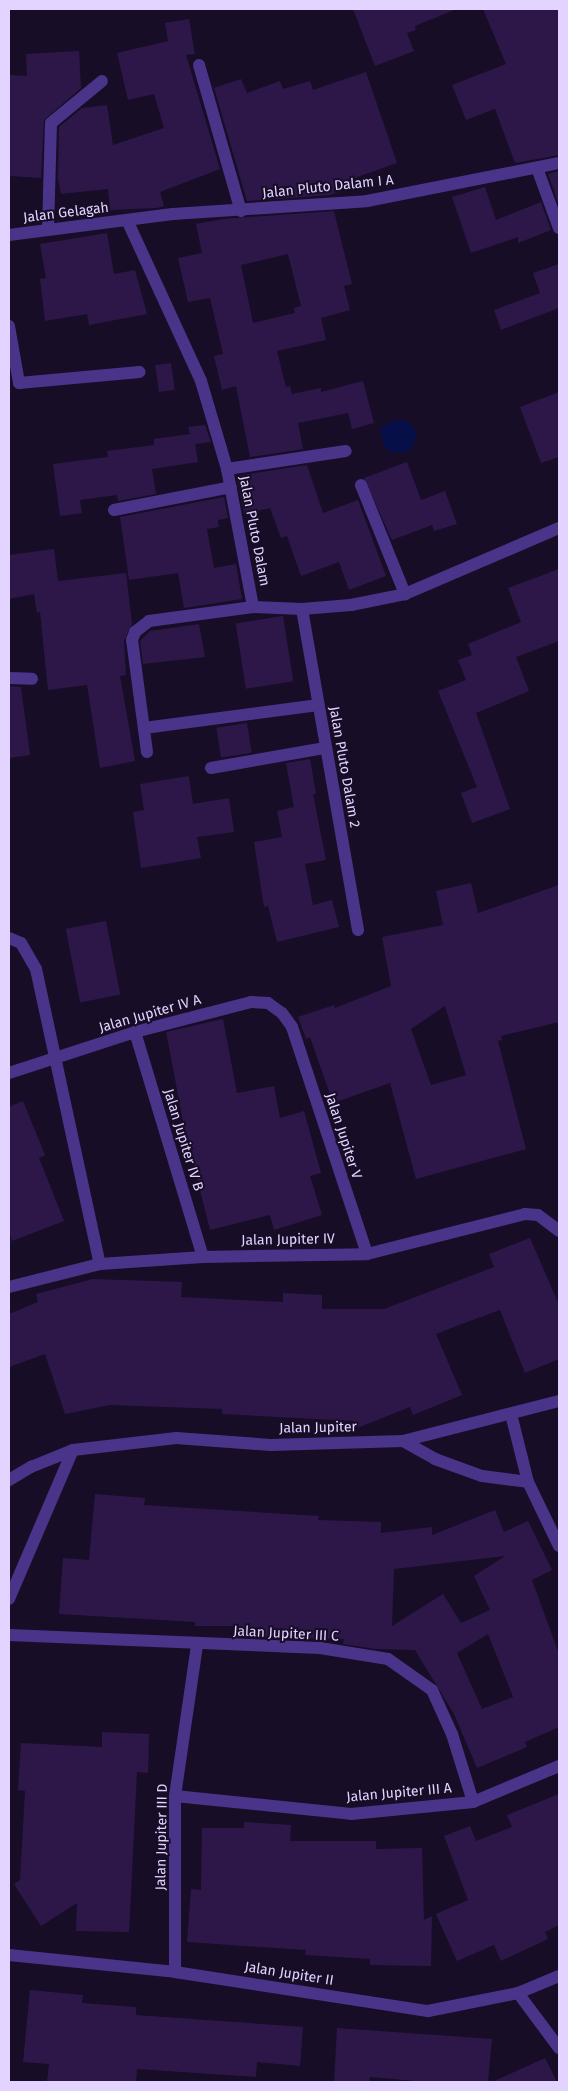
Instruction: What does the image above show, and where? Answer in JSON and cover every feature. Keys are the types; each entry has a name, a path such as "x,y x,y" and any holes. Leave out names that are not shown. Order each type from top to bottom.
{"street":[{"path":"200,65 241,211"},
{"path":"48,230 51,123 102,81"},
{"name":"Jalan Pluto Dalam I A","path":"127,220 366,201 559,163"},
{"path":"537,168 559,228"},
{"name":"Jalan Gelagah","path":"9,235 127,220"},
{"name":"Jalan Pluto Dalam","path":"127,220 201,381 227,469 253,607 302,609 351,605 405,594 559,528"},
{"path":"9,326 19,383 139,372"},
{"path":"227,469 346,451"},
{"path":"360,485 405,594"},
{"path":"114,510 231,487"},
{"path":"147,752 132,640 141,625 253,607"},
{"name":"Jalan Pluto Dalam 2","path":"302,609 358,930"},
{"path":"9,678 32,679"},
{"path":"144,728 318,705"},
{"path":"211,768 325,748"},
{"path":"9,938 21,943 36,969 100,1264"},
{"name":"Jalan Jupiter IV A","path":"9,1073 135,1032 251,1002 268,1003 282,1013 292,1027"},
{"name":"Jalan Jupiter V","path":"292,1027 367,1254"},
{"name":"Jalan Jupiter IV B","path":"135,1032 203,1257"},
{"name":"Jalan Jupiter IV","path":"9,1287 100,1264 203,1257 367,1254 525,1214 538,1215 559,1231"},
{"name":"Jalan Jupiter","path":"9,1480 31,1467 73,1450 176,1438 271,1445 403,1442 559,1401"},
{"path":"511,1414 528,1482 559,1546"},
{"path":"403,1442 435,1459 482,1476 528,1482"},
{"path":"9,1599 73,1450"},
{"name":"Jalan Jupiter III C","path":"9,1635 197,1645 320,1648 388,1659 432,1690 452,1734 473,1802"},
{"name":"Jalan Jupiter III D","path":"175,1972 176,1796 197,1645"},
{"name":"Jalan Jupiter III A","path":"176,1796 351,1814 473,1802 559,1766"},
{"name":"Jalan Jupiter II","path":"9,1955 175,1972 428,2011 518,1993 559,1976"},
{"path":"518,1993 559,2048"}],"shaded area":[{"path":"403,420 410,423 417,434 412,448 407,452 391,452 384,447 380,429 392,421"}],"building":[{"path":"353,9 454,10 415,26 416,30 407,33 414,51 375,66"},
{"path":"483,9 559,9 559,155 515,163 495,109 466,120 452,85 506,64"},
{"path":"189,19 195,54 186,55 220,169 160,192 164,206 157,208 110,210 108,189 61,194 58,179 59,127 82,108 107,105 113,145 164,128 154,94 128,100 117,53 168,41 165,23"},
{"path":"79,51 81,88 44,120 41,178 9,176 9,75 27,76 26,54"},
{"path":"366,72 397,163 346,181 348,188 330,195 247,201 214,88 241,79 247,93 280,81 283,89 310,81 313,90"},
{"path":"559,171 559,205 548,174"},
{"path":"485,187 496,220 541,202 551,230 518,243 518,237 471,253 452,197"},
{"path":"334,211 352,284 344,286 350,310 321,318 326,340 277,351 286,387 290,386 292,394 321,388 321,392 363,381 374,423 352,429 348,413 298,423 303,449 250,457 236,386 222,390 214,356 223,354 210,298 188,302 178,258 202,253 196,224 223,219","holes":["288,254 301,306 294,308 295,313 253,323 241,265"]},
{"path":"107,233 114,274 135,270 147,314 89,325 87,314 45,321 40,279 46,278 40,244"},
{"path":"559,264 559,308 501,330 494,310 540,293 533,273"},
{"path":"171,363 175,390 159,392 155,365"},
{"path":"559,392 559,457 541,463 520,407"},
{"path":"205,425 211,442 195,444 198,462 152,469 156,494 118,501 117,495 80,500 82,513 60,516 53,464 108,457 107,451 154,445 154,439 190,434 188,427"},
{"path":"407,462 421,500 445,491 457,524 434,531 432,525 392,540 364,478"},
{"path":"307,465 323,513 358,500 386,576 349,590 339,562 301,576 287,536 281,538 270,508 244,514 237,476"},
{"path":"224,497 228,518 218,520 219,527 207,529 214,568 236,564 242,599 184,608 178,573 129,580 120,517"},
{"path":"54,549 58,581 126,573 132,624 124,641 126,675 120,676 135,761 100,768 87,685 48,690 40,612 37,613 34,594 9,599 9,555"},
{"path":"559,569 559,641 516,657 529,691 476,713 510,809 472,823 461,793 477,787 438,691 466,680 458,660 472,655 468,644 521,622 508,588"},
{"path":"283,616 293,681 246,689 236,624"},
{"path":"199,624 205,657 143,664 140,641 150,631"},
{"path":"9,686 21,687 30,755 9,758"},
{"path":"247,723 252,753 221,757 216,728"},
{"path":"310,759 316,794 313,794 326,860 305,864 313,905 332,900 339,927 277,942 268,906 264,907 254,842 282,837 277,811 294,807 286,763"},
{"path":"189,776 193,804 229,798 234,832 197,837 201,858 141,868 133,812 144,810 140,784"},
{"path":"471,883 478,913 559,885 559,1022 501,1036 502,1040 498,1041 526,1149 416,1179 390,1083 333,1103 310,1037 306,1039 298,1017 334,1005 335,1008 391,986 382,937 443,925 436,891","holes":["445,1006 466,1075 431,1085 411,1029"]},
{"path":"106,921 120,995 80,1002 66,929"},
{"path":"223,1019 237,1093 274,1086 280,1118 304,1111 321,1173 310,1176 322,1215 274,1230 270,1215 210,1230 184,1126 166,1032"},
{"path":"23,1101 45,1155 39,1158 64,1221 12,1241 9,1231 9,1107"},
{"path":"530,1238 559,1305 559,1359 525,1373 500,1310 459,1325 436,1334 462,1395 413,1415 410,1407 357,1428 354,1421 222,1414 222,1409 110,1405 65,1414 45,1354 9,1367 9,1314 38,1302 36,1294 93,1279 182,1282 181,1297 283,1302 283,1293 322,1295 322,1309 384,1309 494,1267 489,1254"},
{"path":"95,1494 145,1498 144,1505 319,1516 318,1520 381,1522 381,1533 432,1527 432,1535 495,1510 504,1532 528,1521 552,1570 532,1580 559,1654 559,1727 525,1742 527,1747 477,1768 454,1714 415,1650 375,1649 343,1644 344,1639 243,1637 243,1626 195,1626 195,1622 59,1614 63,1558 89,1560","holes":["505,1556 474,1576 490,1610 461,1623 443,1594 392,1626 394,1569","488,1634 513,1697 482,1709 457,1653"]},
{"path":"102,1732 149,1734 148,1773 137,1772 129,1932 76,1931 77,1903 41,1926 14,1884 20,1880 25,1791 18,1790 21,1743 102,1747"},
{"path":"559,1794 559,1925 545,1932 548,1939 501,1961 494,1945 457,1961 436,1914 468,1900 444,1836 470,1826 476,1841 512,1827 507,1815"},
{"path":"244,1822 291,1825 290,1841 376,1841 376,1849 422,1848 424,1920 432,1916 431,1966 370,1965 370,1959 305,1955 306,1950 187,1942 191,1889 201,1890 202,1828 244,1828"},
{"path":"30,1990 83,1995 82,2003 136,2007 136,2015 303,2027 300,2066 257,2062 256,2077 137,2069 136,2082 47,2082 49,2064 23,2062"},
{"path":"337,2028 492,2039 488,2082 427,2082 370,2077 369,2082 334,2082"},
{"path":"545,2058 557,2082 492,2082"}]}
